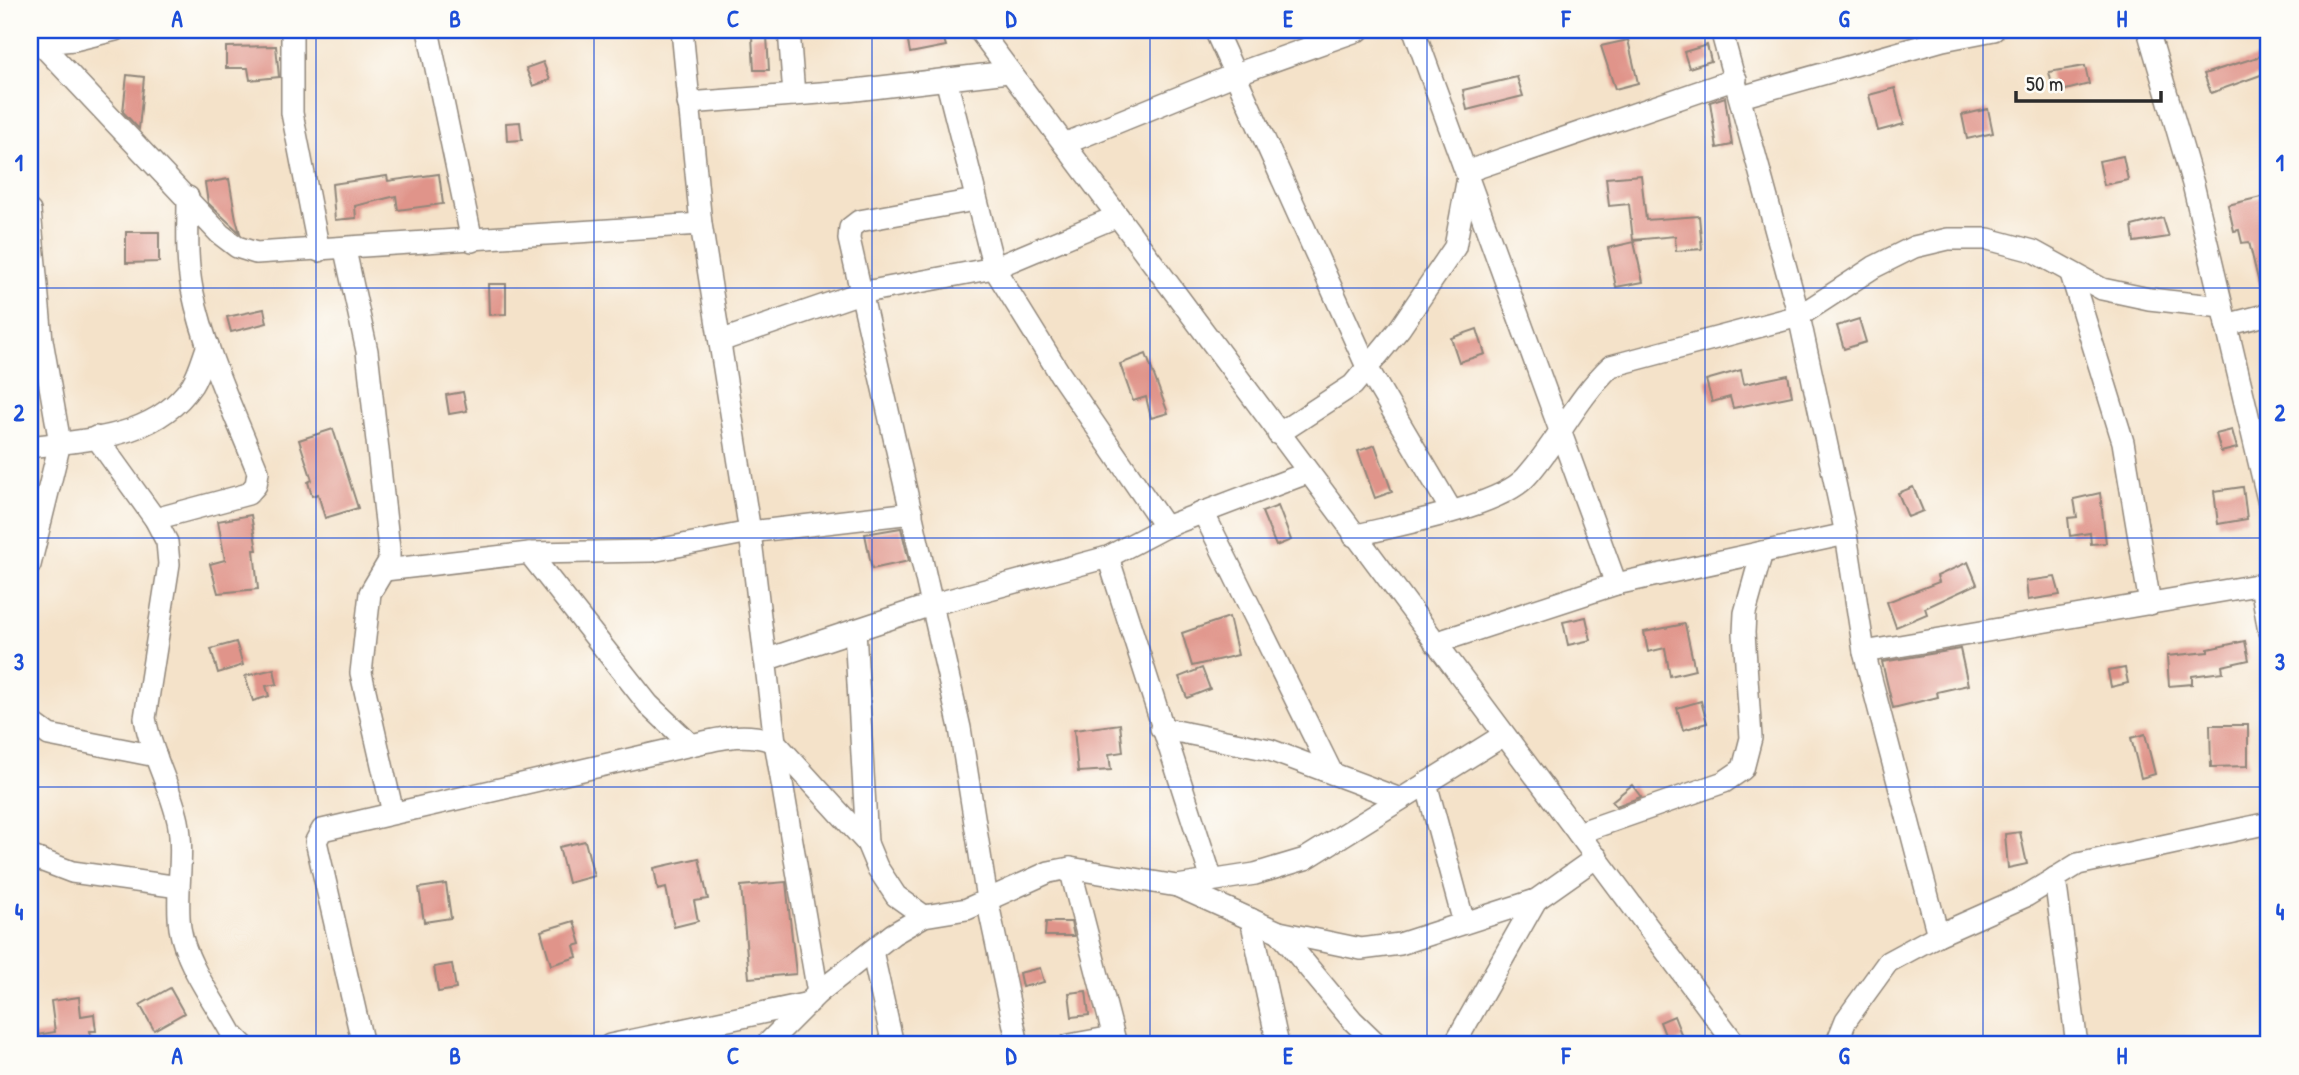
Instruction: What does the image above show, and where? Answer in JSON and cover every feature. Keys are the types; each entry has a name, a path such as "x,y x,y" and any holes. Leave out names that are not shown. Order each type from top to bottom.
{"street":[{"path":"35,44 74,40 115,30"},
{"path":"292,30 292,113 319,251"},
{"path":"428,30 472,241"},
{"path":"682,30 701,224 750,532 775,742 813,998"},
{"path":"789,30 794,95"},
{"path":"979,30 1736,1045"},
{"path":"1215,30 1368,369 1451,510"},
{"path":"1064,144 1236,74 1359,30"},
{"path":"1414,30 1468,171 1616,584"},
{"path":"1721,30 1799,316 1846,534 1864,652 1938,935"},
{"path":"1468,171 1738,88 1942,35 1994,30"},
{"path":"2148,30 2193,184 2269,504"},
{"path":"35,44 188,197 220,234 237,247 256,253 345,250 701,224"},
{"path":"688,103 794,95 1008,72"},
{"path":"946,79 994,268 1060,374 1165,527"},
{"path":"1278,434 1353,385 1368,369 1455,247 1468,171"},
{"path":"155,519 248,494 256,485 258,472 208,345 188,266 188,197"},
{"path":"975,200 859,221 850,228 849,239 960,728 987,899 1018,1045"},
{"path":"30,211 42,340 60,443 30,565"},
{"path":"720,341 860,293 994,268 1118,216"},
{"path":"1354,536 1503,495 1525,478 1591,384 1611,366 1799,316 1914,247 1948,239 1988,239 2033,251 2102,289 2224,316 2269,314"},
{"path":"345,250 367,351 389,549 389,561 370,593 361,673 393,813"},
{"path":"2071,274 2123,442 2150,604"},
{"path":"30,447 130,431 154,422 193,383 208,345"},
{"path":"96,437 155,519 167,542 169,565 145,718 175,808 180,833 180,927 185,947 232,1034 243,1045"},
{"path":"765,660 933,604 1108,557 1165,527 1307,473"},
{"path":"1203,512 1332,774"},
{"path":"385,570 529,553 652,551 750,532 912,513"},
{"path":"1436,643 1616,584 1846,534"},
{"path":"1578,833 1724,782 1743,769 1751,738 1745,623 1762,552"},
{"path":"529,553 648,704 691,745"},
{"path":"1108,557 1212,880"},
{"path":"1864,652 2265,584 2269,632"},
{"path":"855,630 867,843 877,867 896,896 924,916"},
{"path":"30,721 49,735 156,756"},
{"path":"1161,728 1270,750 1400,799"},
{"path":"363,1045 316,841 321,830 737,734 757,735 775,742 867,843"},
{"path":"1177,886 1255,874 1304,859 1504,734"},
{"path":"1426,783 1464,923"},
{"path":"1836,1045 1846,1020 1888,962 1938,935 2026,897 2078,864 2269,823"},
{"path":"30,856 72,872 179,887"},
{"path":"766,1045 813,998 893,934 924,916 967,909 1049,872 1070,868 1177,886 1279,932 1361,949 1400,944 1535,900 1597,858"},
{"path":"1069,1045 1115,1041 1070,868"},
{"path":"2055,878 2077,1045"},
{"path":"1454,1045 1535,900"},
{"path":"1251,919 1278,1045"},
{"path":"1279,932 1352,1020 1378,1045"},
{"path":"872,951 893,1045"},
{"path":"610,1045 813,998"},
{"path":"788,1023 795,1045"}],"building":[{"path":"906,30 941,30 946,46 910,53"},
{"path":"752,36 767,36 769,70 754,70"},
{"path":"1628,40 1638,83 1615,89 1601,46"},
{"path":"1707,45 1711,61 1689,68 1684,52"},
{"path":"276,46 279,77 250,80 248,68 226,68 226,47"},
{"path":"2267,54 2269,72 2211,93 2204,74"},
{"path":"543,62 550,80 533,86 526,68"},
{"path":"2085,66 2089,84 2054,93 2049,72"},
{"path":"127,75 144,77 139,129 123,112"},
{"path":"1517,77 1523,96 1467,110 1463,90"},
{"path":"1895,88 1904,124 1878,131 1869,95"},
{"path":"1725,97 1732,145 1717,148 1710,102"},
{"path":"1988,109 1993,133 1967,139 1962,115"},
{"path":"520,122 522,140 507,141 506,123"},
{"path":"2123,156 2128,180 2104,185 2099,161"},
{"path":"439,174 443,204 398,210 396,196 355,206 356,218 335,220 332,184 387,176 388,181"},
{"path":"1641,175 1646,220 1699,216 1702,249 1676,251 1675,236 1633,240 1629,204 1609,206 1606,178"},
{"path":"229,179 240,233 208,203 205,183"},
{"path":"2269,195 2269,237 2263,238 2269,262 2269,300 2263,300 2249,242 2242,243 2239,230 2234,231 2228,205"},
{"path":"2163,218 2169,237 2134,242 2132,226"},
{"path":"126,232 159,232 159,262 126,263"},
{"path":"1634,242 1643,282 1616,287 1608,248"},
{"path":"488,284 506,284 506,314 489,315"},
{"path":"264,309 267,323 231,332 227,317"},
{"path":"1859,319 1866,342 1844,349 1837,326"},
{"path":"1477,329 1485,354 1459,362 1451,338"},
{"path":"1146,354 1168,413 1151,418 1146,397 1133,401 1120,364"},
{"path":"1741,370 1744,384 1788,375 1792,396 1733,408 1730,397 1712,402 1706,380"},
{"path":"463,392 467,411 449,414 446,395"},
{"path":"333,429 358,508 325,518 318,494 312,496 308,482 312,480 299,440"},
{"path":"2232,430 2237,448 2221,452 2216,434"},
{"path":"1375,445 1392,492 1375,498 1358,451"},
{"path":"1913,487 1923,511 1908,517 1898,493"},
{"path":"2243,487 2247,519 2218,524 2214,491"},
{"path":"2100,493 2106,543 2091,544 2090,533 2070,536 2068,518 2077,517 2074,499"},
{"path":"1278,506 1291,540 1276,546 1262,512"},
{"path":"251,515 257,550 254,550 258,589 218,593 210,564 225,560 218,521"},
{"path":"901,528 909,561 872,569 865,534"},
{"path":"1968,562 1977,584 1925,608 1927,614 1896,627 1887,602 1939,582 1937,576"},
{"path":"2055,577 2060,595 2028,600 2026,581"},
{"path":"1229,617 1238,655 1192,666 1182,633"},
{"path":"1586,617 1591,640 1568,645 1563,622"},
{"path":"1685,624 1695,670 1670,676 1665,648 1648,652 1644,632"},
{"path":"2245,641 2249,660 2222,666 2223,672 2192,676 2192,684 2169,686 2167,656 2208,652 2208,649"},
{"path":"236,642 243,665 218,673 211,649"},
{"path":"1960,649 1968,685 1937,692 1938,697 1893,708 1882,662"},
{"path":"1202,668 1210,689 1187,698 1179,677"},
{"path":"2125,668 2128,683 2111,687 2108,671"},
{"path":"274,669 277,684 266,686 269,696 253,701 245,676"},
{"path":"1701,701 1707,723 1683,730 1677,708"},
{"path":"1120,724 1123,752 1109,754 1111,770 1078,772 1074,730"},
{"path":"2210,725 2248,725 2248,766 2211,767"},
{"path":"2145,734 2155,774 2141,778 2131,738"},
{"path":"1632,785 1641,797 1616,806 1612,801"},
{"path":"2020,832 2027,864 2008,868 2005,834"},
{"path":"585,841 594,876 568,883 559,847"},
{"path":"699,858 708,899 694,901 698,921 674,927 666,888 658,890 654,868"},
{"path":"786,882 796,974 749,978 741,886"},
{"path":"446,884 451,918 424,922 419,888"},
{"path":"574,921 581,944 574,946 577,957 551,965 541,931"},
{"path":"1046,922 1071,922 1074,936 1045,936"},
{"path":"452,964 456,989 438,992 434,967"},
{"path":"1040,968 1044,982 1022,987 1019,973"},
{"path":"170,988 184,1013 154,1030 140,1005"},
{"path":"1086,991 1089,1015 1072,1017 1069,993"},
{"path":"79,997 81,1016 94,1014 96,1031 90,1031 93,1045 30,1045 30,1036 55,1032 51,1001"},
{"path":"1674,1016 1683,1039 1669,1045 1660,1022"}]}
